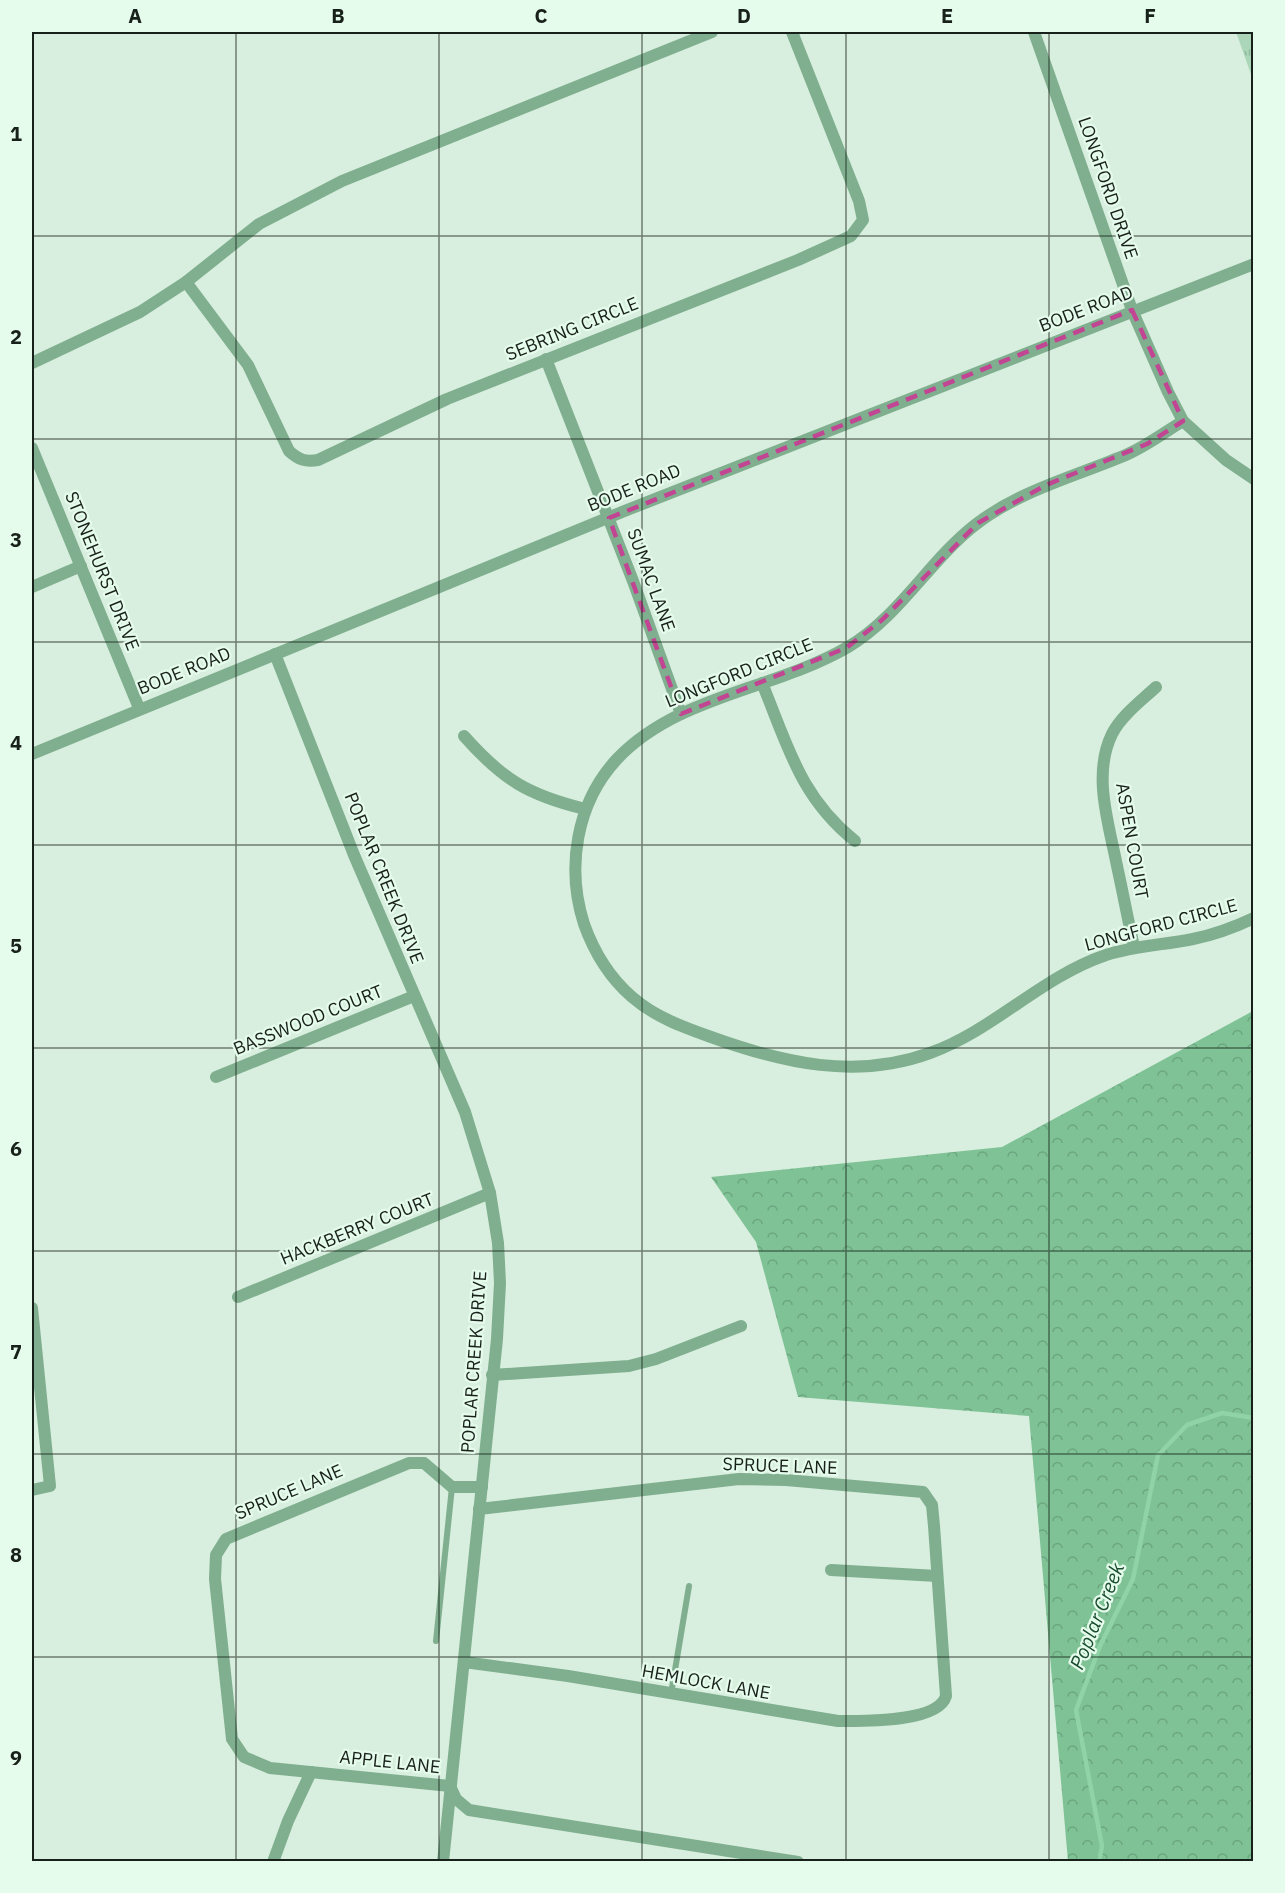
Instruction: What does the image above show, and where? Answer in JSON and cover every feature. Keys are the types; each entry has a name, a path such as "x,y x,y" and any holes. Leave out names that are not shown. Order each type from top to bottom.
{"street":[{"path":"32,363 105,331 140,312 186,282 259,224 342,181 712,32"},
{"name":"SEBRING CIRCLE","path":"186,282 248,365 289,451 306,462 318,460 447,399 840,242 859,228 863,220 859,201 792,32"},
{"name":"LONGFORD DRIVE","path":"1035,32 1132,310 1183,421"},
{"name":"BODE ROAD","path":"32,754 139,708 609,518 1132,310 1254,264"},
{"name":"SUMAC LANE","path":"546,359 609,518 681,714"},
{"path":"1183,421 1226,460 1254,479"},
{"name":"LONGFORD CIRCLE","path":"1183,421 1147,444 1037,489 978,523 867,634 846,648 681,714 649,733 617,759 585,809 576,851 575,879 580,906 591,942 614,978 631,996 670,1022 794,1062 832,1067 874,1067 902,1063 935,1052 961,1039 1067,972 1104,956 1134,947 1194,939 1254,918"},
{"name":"STONEHURST DRIVE","path":"32,448 139,708"},
{"path":"32,587 81,566"},
{"name":"POPLAR CREEK DRIVE","path":"275,654 414,996 465,1112 481,1156 498,1243 500,1283 492,1375 443,1862"},
{"path":"762,683 804,784 830,819 855,841"},
{"name":"ASPEN COURT","path":"1134,947 1106,813 1102,768 1105,751 1113,732 1156,687"},
{"path":"464,736 491,766 506,778 526,790 585,809"},
{"name":"BASSWOOD COURT","path":"216,1077 414,996"},
{"name":"HACKBERRY COURT","path":"238,1297 490,1193"},
{"path":"32,1308 50,1486 32,1490"},
{"path":"492,1375 629,1366 656,1359 741,1326"},
{"name":"SPRUCE LANE","path":"216,1555 226,1539 238,1532 409,1463 424,1463 452,1486"},
{"name":"SPRUCE LANE","path":"479,1509 739,1479 923,1492 932,1505 937,1575"},
{"path":"452,1486 482,1487"},
{"name":"APPLE LANE","path":"216,1555 216,1580 232,1739 244,1757 255,1764 450,1786 456,1799 469,1810 798,1862"},
{"path":"831,1570 937,1575"},
{"name":"HEMLOCK LANE","path":"464,1662 568,1676 671,1695 838,1721 902,1717 930,1712 940,1707 946,1696 937,1575"},
{"path":"273,1862 288,1821 311,1772"}],"lane":[{"path":"436,1641 452,1486"},
{"path":"671,1695 689,1586"}],"highlighted area":[{"path":"1132,310 1183,421 1147,444 1046,485 978,523 882,620 846,648 681,714 609,518"}],"green space":[{"path":"1236,32 1253,32 1253,80"},
{"path":"1253,1011 1253,1861 1068,1861 1029,1416 798,1397 756,1242 711,1177 1002,1147"}],"waterway":[{"name":"Poplar Creek","path":"1099,1862 1102,1846 1076,1710 1100,1646 1133,1579 1158,1455 1187,1425 1222,1413 1254,1418"}]}
